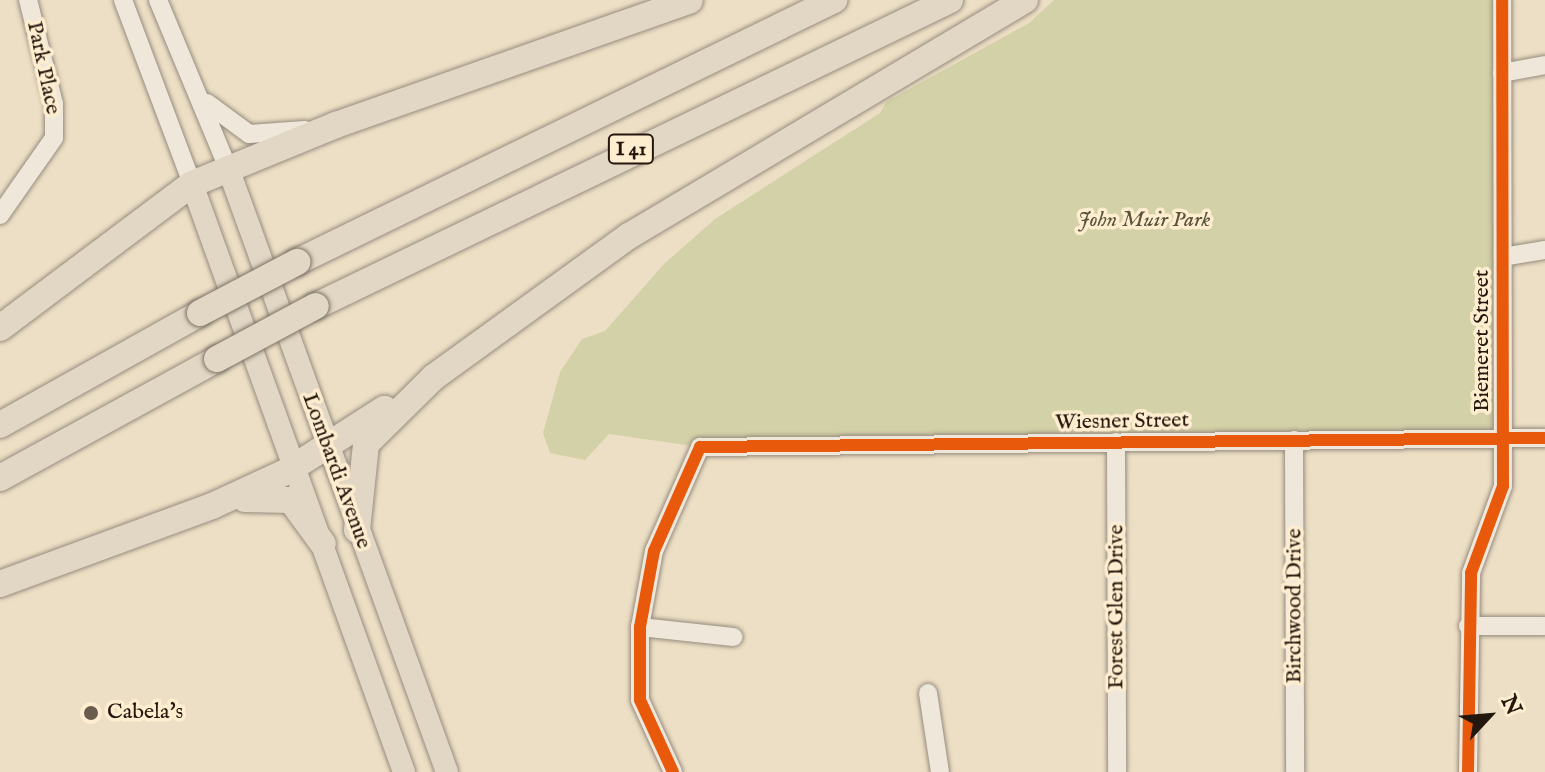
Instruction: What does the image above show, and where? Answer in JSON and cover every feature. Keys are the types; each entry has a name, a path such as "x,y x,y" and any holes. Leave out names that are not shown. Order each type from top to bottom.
{"highway":[{"path":"0,328 192,184 336,125 690,0"},
{"name":"I 41","path":"0,425 297,262 834,0"},
{"name":"I 41","path":"0,478 316,306 950,0"},
{"path":"0,584 203,510 295,466 434,377 629,236 1025,0"},
{"path":"357,530 366,444 434,377"},
{"path":"203,510 282,496 301,508 323,544"}],"main road":[{"name":"Lombardi Avenue","path":"228,168 447,772"},
{"name":"Lombardi Avenue","path":"192,184 404,772"}],"street":[{"name":"Park Place","path":"0,215 54,138 54,104 28,0"},
{"path":"123,0 192,184"},
{"path":"158,0 228,168"},
{"name":"Biemeret Street","path":"1468,772 1471,573 1500,509 1503,438 1502,0"},
{"path":"1502,73 1545,65"},
{"path":"196,88 216,115 249,134 336,125"},
{"path":"1503,257 1545,250"},
{"name":"Wiesner Street","path":"640,627 654,551 700,447 1545,438"},
{"name":"Birchwood Drive","path":"1294,440 1295,772"},
{"name":"Forest Glen Drive","path":"1116,442 1117,772"},
{"path":"1468,626 1545,626"},
{"path":"673,772 640,700 640,627 733,637"},
{"path":"928,693 940,772"}],"green space":[{"name":"John Muir Park","path":"1054,0 1504,0 1503,438 700,447 609,434 585,460 550,453 543,433 560,372 582,339 605,331 664,264 715,219 880,113 886,102 1029,23"}],"cycle path":[{"path":"1468,772 1471,573 1503,486 1502,0"},
{"path":"673,772 640,700 640,627 654,551 700,447 1545,438"}],"place":[{"name":"Cabela's","path":"91,713"}]}
